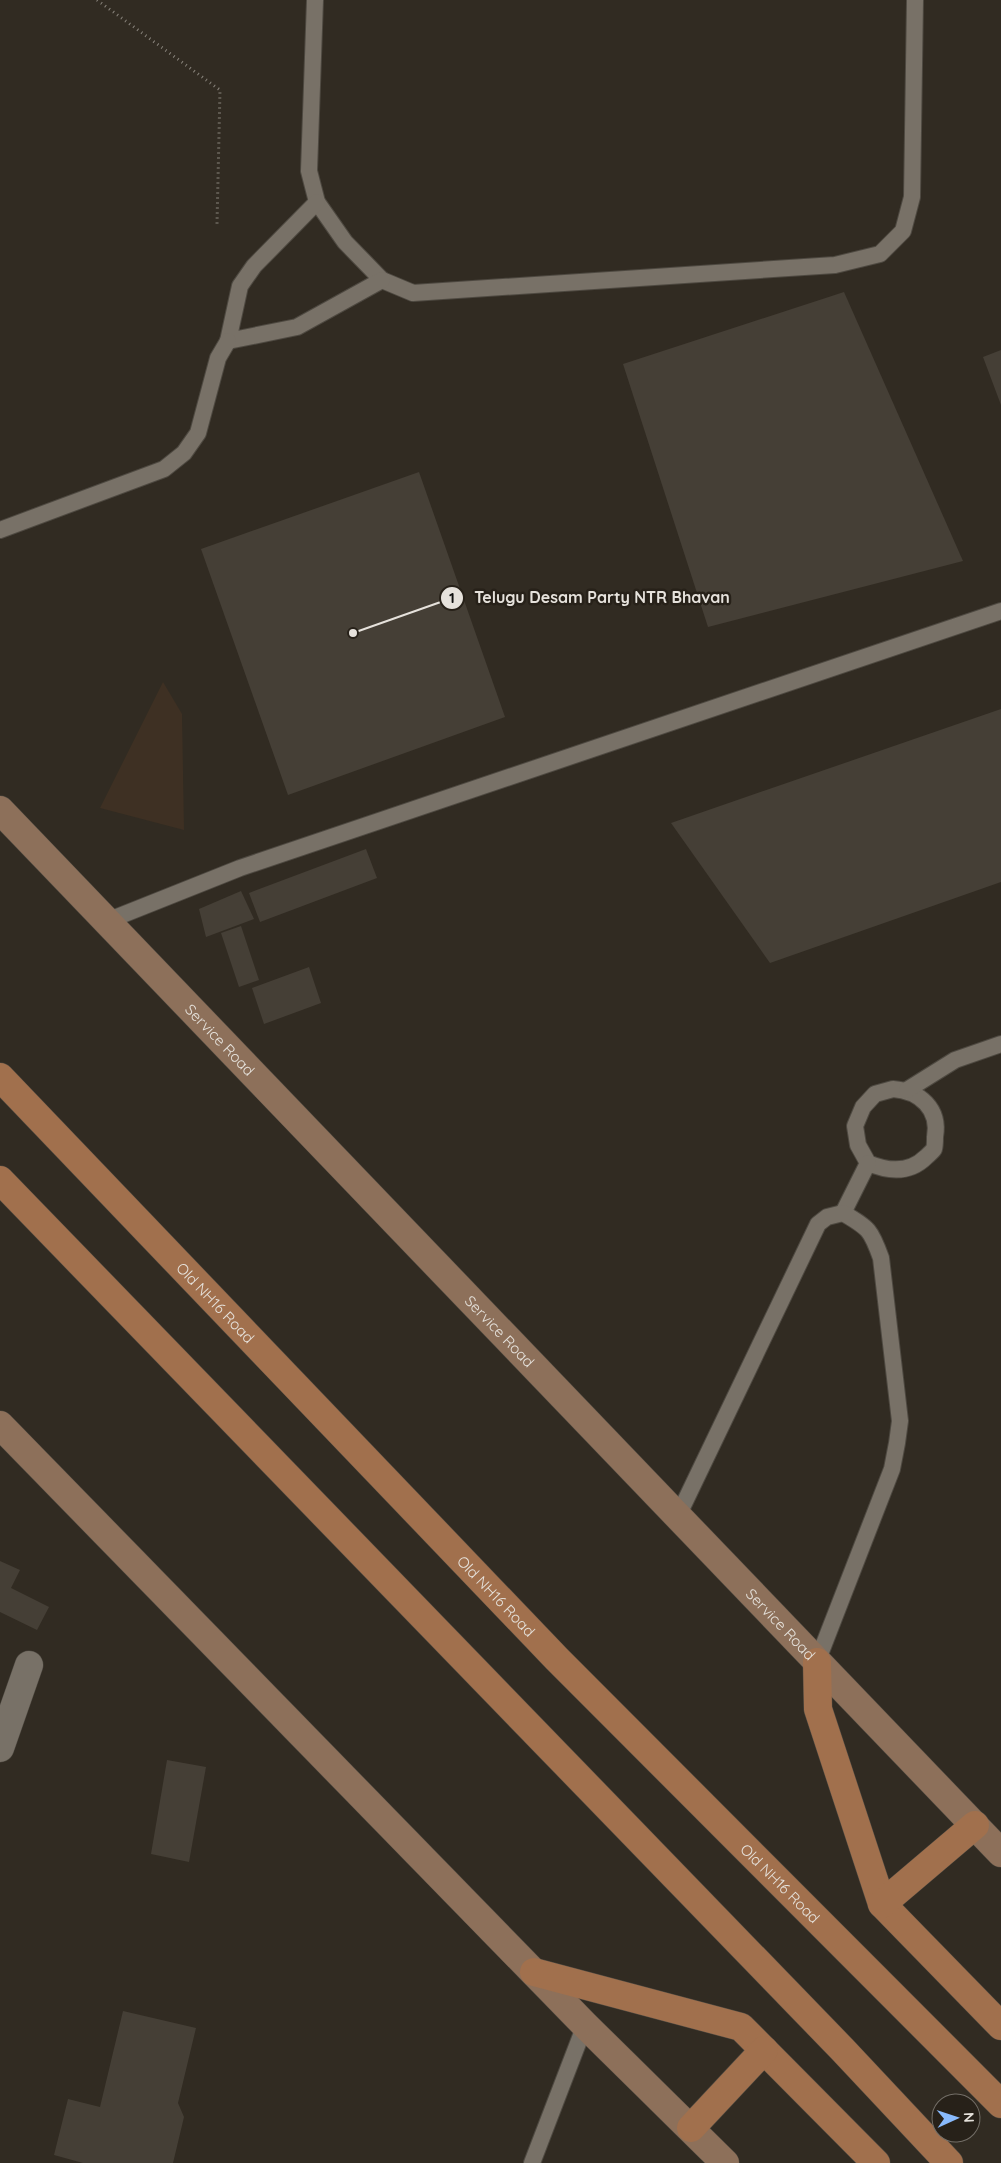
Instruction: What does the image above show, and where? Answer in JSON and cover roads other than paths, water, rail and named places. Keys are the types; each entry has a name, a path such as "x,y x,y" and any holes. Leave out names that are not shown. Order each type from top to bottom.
{"main road":[{"name":"Old NH16 Road","path":"0,1077 557,1660 1001,2104"},
{"path":"0,1180 842,2049 949,2163"},
{"path":"817,1662 818,1709 882,1904 1001,2026"},
{"path":"882,1904 975,1825"},
{"path":"534,1972 741,2027 876,2163"},
{"path":"691,2128 764,2050"}],"street":[{"name":"Service Road","path":"0,810 1001,1853"},
{"path":"0,1425 585,2025 725,2163"},
{"path":"0,1748 29,1664"}],"lane":[{"path":"315,0 310,171 318,202 345,242 382,280 414,293 835,265 880,254 903,231 912,197 915,0"},
{"path":"0,530 164,469 184,453 198,433 218,358 228,340 240,286 254,266 318,202"},
{"path":"228,340 297,327 382,280"},
{"path":"107,920 240,868 1001,611"},
{"path":"907,1090 955,1060 1001,1044"},
{"path":"893,1089 907,1090 921,1097 932,1112 936,1130 934,1149 922,1162 906,1169 892,1170 868,1163 858,1145 855,1126 863,1106 875,1094 893,1089"},
{"path":"842,1213 868,1163"},
{"path":"678,1516 818,1224 828,1217 842,1213 860,1223 872,1234 881,1258 900,1421 892,1470 817,1662"},
{"path":"532,2163 585,2025"}],"place":[{"name":"Telugu Desam Party NTR Bhavan","path":"353,633"}]}
